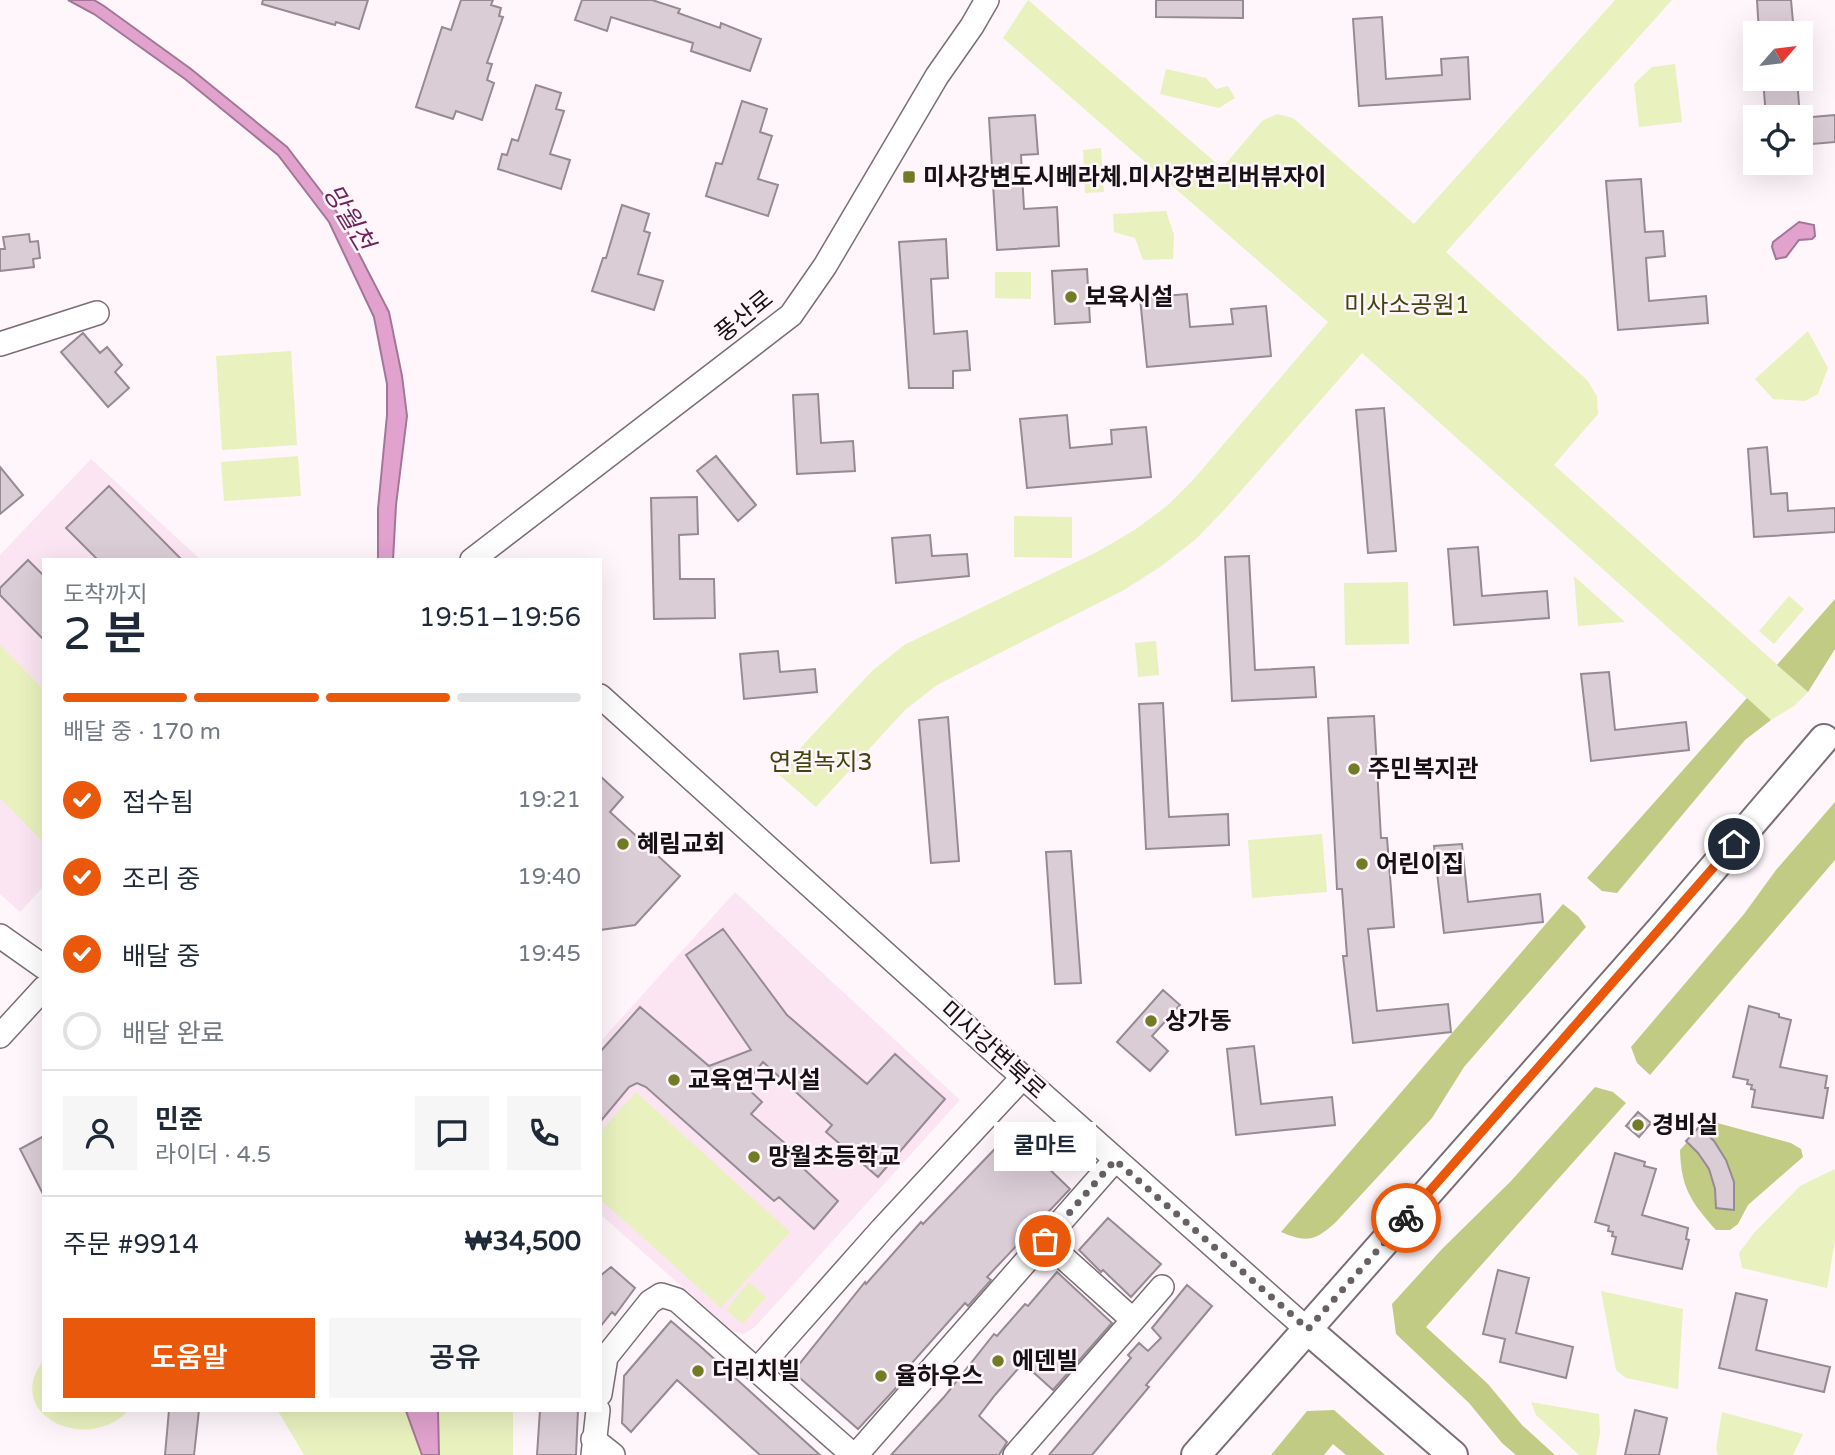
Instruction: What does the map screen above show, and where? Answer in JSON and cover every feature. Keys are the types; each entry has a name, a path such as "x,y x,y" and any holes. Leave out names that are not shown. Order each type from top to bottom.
{"main road":[{"path":"1196,1455 1653,938 1824,739"},
{"name":"미사강변북로","path":"1308,1329 1453,1455"}],"street":[{"name":"풍산로","path":"475,558 791,315 825,266 937,76 987,0"},
{"path":"0,344 97,313"},
{"name":"미사강변북로","path":"602,698 1115,1160 1308,1329"},
{"path":"0,936 42,966"},
{"path":"0,1036 42,990"},
{"path":"757,1370 1023,1077"},
{"path":"602,1382 606,1357 650,1302 661,1295 677,1300 855,1455 1115,1160"},
{"path":"1045,1241 1133,1320"},
{"path":"1015,1455 1163,1287"},
{"path":"598,1412 593,1447 613,1455"}],"shaded area":[{"path":"68,0 94,0 191,69 287,147 339,215 389,312 402,376 407,416 396,505 393,558 378,558 378,509 387,415 387,384 374,317 329,222 278,155 185,79 94,14"},
{"path":"1799,222 1814,225 1815,236 1812,239 1799,240 1786,257 1776,259 1773,242"},
{"path":"91,459 199,558 42,558 42,888 20,912 0,894 0,555"},
{"name":"망월초등학교","path":"735,892 960,1100 755,1327 744,1334 732,1331 602,1216 602,1040"},
{"path":"406,1412 438,1412 439,1455 422,1455"}],"green space":[{"path":"1028,0 1222,168 1262,121 1277,114 1293,118 1414,224 1615,0 1672,0 1446,252 1587,380 1597,396 1598,414 1554,465 1808,692 1794,706 1771,720 1362,353 1224,510 1196,539 1163,565 1124,590 937,685 905,710 816,807 777,773 872,671 904,645 1097,552 1136,529 1168,505 1193,480 1328,322 1003,38"},
{"path":"1675,64 1682,122 1639,127 1634,84 1652,67"},
{"path":"1166,69 1206,78 1216,89 1228,86 1235,98 1219,108 1160,94"},
{"path":"1101,148 1104,192 1085,193 1083,150"},
{"path":"1166,211 1174,235 1173,259 1143,260 1135,238 1114,232 1113,214"},
{"path":"995,272 1031,272 1031,299 995,298"},
{"path":"1808,331 1828,368 1818,394 1805,401 1773,399 1755,379"},
{"path":"291,351 297,445 222,450 216,356"},
{"path":"298,456 301,496 224,501 221,462"},
{"path":"1014,516 1072,517 1072,558 1014,557"},
{"path":"1574,576 1625,622 1578,626"},
{"path":"1408,582 1409,644 1345,645 1344,583"},
{"path":"1789,596 1804,609 1774,644 1759,631"},
{"path":"1835,599 1835,649 1808,692 1777,665"},
{"path":"1156,641 1159,675 1138,677 1135,643"},
{"path":"0,645 42,688 42,841 0,798"},
{"path":"1747,698 1771,720 1745,740 1617,893 1602,891 1587,878"},
{"path":"1835,802 1835,860 1650,1075 1637,1063 1631,1047"},
{"path":"1322,834 1327,892 1252,898 1248,840"},
{"path":"1563,904 1578,916 1586,927 1464,1067 1432,1118 1329,1228 1304,1239 1281,1232"},
{"path":"1595,1087 1613,1092 1626,1103 1426,1327 1488,1384 1522,1425 1555,1455 1516,1455 1502,1443 1469,1403 1396,1334 1392,1304 1442,1249 1511,1181"},
{"path":"636,1092 790,1232 721,1308 602,1201 602,1130"},
{"path":"1710,1121 1791,1143 1801,1149 1803,1157 1748,1205 1738,1224 1730,1230 1716,1230 1707,1220 1689,1194 1683,1175 1680,1150 1704,1123"},
{"path":"1835,1169 1835,1240 1827,1288 1742,1268 1739,1253 1754,1233 1800,1186"},
{"path":"749,1282 766,1297 743,1324 726,1310"},
{"path":"1601,1291 1683,1309 1678,1389 1626,1378 1616,1370"},
{"path":"42,1364 42,1412 33,1397 34,1379"},
{"path":"1531,1402 1599,1414 1600,1433 1596,1455 1579,1455 1536,1415"},
{"path":"1334,1410 1385,1455 1346,1455 1333,1444 1324,1455 1271,1455 1307,1411"},
{"path":"42,1412 127,1412 111,1424 91,1429 72,1428 54,1422"},
{"path":"279,1412 513,1412 513,1455 304,1455"},
{"path":"1722,1412 1803,1434 1793,1455 1718,1455 1716,1448"}],"building":[{"path":"263,0 368,0 359,29 336,22 335,25 262,4"},
{"path":"461,0 493,0 491,5 501,8 499,16 503,17 487,63 492,64 487,80 494,83 482,120 456,111 453,119 416,107 442,27 451,30"},
{"path":"582,0 652,0 680,9 678,13 720,28 721,23 761,39 750,71 691,51 693,43 611,17 607,31 575,20"},
{"path":"1156,0 1243,0 1243,18 1156,17"},
{"path":"1757,0 1791,0 1793,21 1758,21"},
{"path":"1382,17 1386,79 1442,75 1441,59 1468,57 1470,99 1359,106 1353,19"},
{"path":"536,85 561,93 556,109 564,111 550,154 570,160 561,189 498,169 502,154 507,155 512,139 518,141"},
{"path":"1764,91 1798,91 1799,105 1765,105"},
{"path":"742,101 767,109 760,132 772,136 758,179 778,185 768,216 706,196 716,163 722,164"},
{"path":"1035,115 1038,154 1021,155 1024,209 1057,207 1059,246 997,250 989,118"},
{"path":"1835,115 1835,142 1813,144 1813,117"},
{"path":"1641,179 1645,232 1663,231 1665,256 1646,258 1649,301 1706,296 1708,323 1618,330 1606,181"},
{"path":"622,205 649,214 644,231 650,233 638,274 663,281 654,310 592,291 603,258 606,258"},
{"path":"29,234 30,242 38,241 40,258 33,259 34,267 0,271 0,249 5,249 3,237"},
{"path":"946,239 948,278 931,279 934,334 967,331 970,370 953,371 953,388 909,388 899,242"},
{"name":"보육시설","path":"1087,269 1090,322 1055,324 1052,271"},
{"path":"1187,294 1190,327 1233,324 1231,309 1266,306 1271,356 1147,367 1140,298"},
{"path":"83,333 100,353 107,347 122,365 115,372 129,388 108,407 61,352"},
{"path":"818,394 821,443 853,441 855,471 797,474 793,395"},
{"path":"1384,408 1396,551 1368,553 1356,410"},
{"path":"1067,415 1070,448 1112,444 1111,430 1146,427 1151,477 1027,488 1020,419"},
{"path":"1767,447 1771,494 1787,493 1788,511 1835,508 1835,532 1754,537 1748,449"},
{"path":"716,456 756,505 738,521 697,471"},
{"path":"0,467 23,495 0,514"},
{"path":"109,486 180,558 96,558 66,528"},
{"path":"697,497 698,534 679,535 680,579 714,579 715,618 654,619 651,498"},
{"path":"930,535 932,556 967,554 969,576 896,583 892,538"},
{"path":"1478,547 1482,596 1547,591 1549,618 1454,625 1448,549"},
{"path":"1249,556 1255,670 1314,667 1316,697 1232,701 1225,557"},
{"path":"28,560 42,574 42,638 0,595 0,588"},
{"path":"778,651 780,672 815,669 817,692 744,699 740,654"},
{"path":"1609,672 1615,730 1686,722 1689,750 1591,761 1581,674"},
{"path":"1163,703 1169,817 1228,814 1229,845 1146,849 1139,704"},
{"path":"1374,716 1381,838 1387,838 1394,927 1368,929 1377,1011 1448,1004 1451,1032 1353,1043 1343,956 1347,956 1342,889 1337,889 1328,718"},
{"path":"948,717 959,861 931,863 919,720"},
{"name":"혜림교회","path":"602,778 623,797 610,812 680,876 635,925 602,930"},
{"path":"1462,844 1468,902 1540,894 1543,922 1444,933 1434,846"},
{"path":"1071,851 1081,983 1055,984 1046,852"},
{"name":"교육연구시설","path":"723,929 787,1015 867,1084 895,1054 945,1099 878,1177 826,1132 832,1125 763,1062 744,1085 762,1102 751,1114 809,1164 804,1169 838,1201 814,1229 779,1197 774,1201 646,1087 637,1083 629,1087 602,1120 602,1050 640,1007 709,1066 751,1050 686,955"},
{"name":"상가동","path":"1163,990 1180,1005 1152,1036 1168,1051 1150,1071 1117,1042"},
{"path":"1749,1006 1791,1020 1780,1067 1827,1076 1825,1088 1828,1088 1823,1118 1752,1107 1755,1090 1751,1089 1752,1085 1747,1084 1748,1080 1733,1077"},
{"path":"1254,1046 1261,1104 1332,1097 1335,1125 1236,1135 1227,1049"},
{"name":"경비실","path":"1638,1112 1651,1123 1639,1137 1626,1126"},
{"path":"1699,1127 1714,1141 1726,1160 1734,1182 1734,1210 1716,1208 1715,1189 1709,1169 1686,1141"},
{"path":"1011,1132 1070,1189 987,1277 991,1280 968,1306 965,1303 903,1373 907,1376 858,1429 793,1372 865,1282 866,1284 921,1222 923,1224"},
{"path":"42,1137 42,1192 20,1149"},
{"path":"1615,1153 1645,1162 1644,1166 1656,1169 1642,1215 1688,1228 1686,1239 1689,1240 1682,1269 1612,1254 1616,1237 1612,1236 1613,1232 1608,1231 1609,1226 1595,1222"},
{"path":"1108,1218 1161,1264 1131,1297 1079,1250"},
{"path":"611,1267 635,1288 615,1315 612,1312 602,1324 602,1274"},
{"path":"1498,1270 1529,1278 1516,1333 1573,1347 1566,1378 1500,1362 1505,1339 1483,1334"},
{"path":"1057,1272 1112,1323 1053,1390 1023,1363 995,1395 979,1416 1007,1442 999,1455 891,1455 944,1397 994,1334 997,1336 1025,1304 1028,1306"},
{"path":"1187,1285 1212,1306 1146,1385 1149,1387 1092,1455 1049,1455 1131,1358 1128,1355 1139,1343 1148,1351 1161,1338 1152,1328"},
{"path":"1736,1293 1767,1300 1756,1350 1830,1367 1824,1392 1719,1368"},
{"path":"671,1321 820,1455 760,1455 677,1380 631,1432 622,1423 624,1376"},
{"path":"1635,1410 1667,1418 1659,1455 1625,1455"},
{"path":"169,1412 199,1412 194,1455 165,1455"},
{"path":"540,1412 578,1412 576,1455 537,1455"}],"way so far":[{"path":"1045,1241 1115,1160 1308,1329 1406,1218"}],"place":[{"name":"미사강변도시베라체.미사강변리버뷰자이","path":"909,177"},
{"name":"보육시설","path":"1071,297"},
{"name":"주민복지관","path":"1354,769"},
{"name":"혜림교회","path":"623,844"},
{"name":"어린이집","path":"1362,864"},
{"name":"상가동","path":"1151,1021"},
{"name":"교육연구시설","path":"674,1080"},
{"name":"경비실","path":"1638,1125"},
{"name":"망월초등학교","path":"754,1157"},
{"name":"쿨마트","path":"1045,1241"},
{"name":"에덴빌","path":"998,1361"},
{"name":"더리치빌","path":"698,1371"},
{"name":"율하우스","path":"881,1376"}],"route":[{"path":"1406,1218 1734,844"}],"water label":[{"name":"망월천","path":"349,217"}],"park label":[{"name":"미사소공원1","path":"1407,305"},
{"name":"연결녹지3","path":"821,762"}]}
